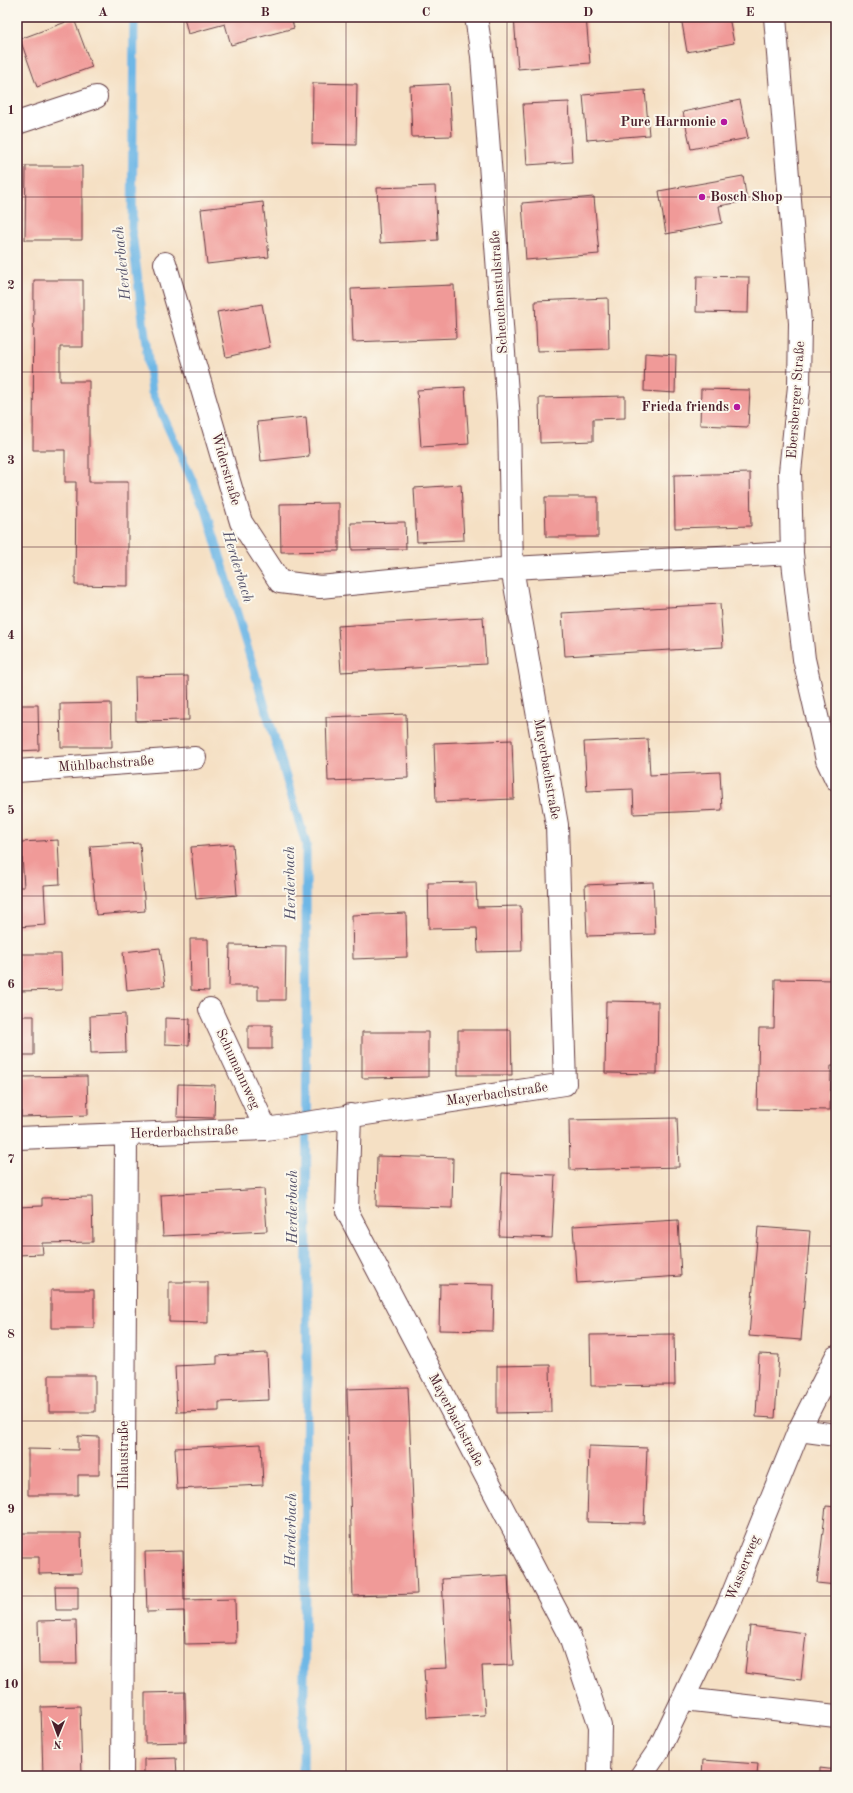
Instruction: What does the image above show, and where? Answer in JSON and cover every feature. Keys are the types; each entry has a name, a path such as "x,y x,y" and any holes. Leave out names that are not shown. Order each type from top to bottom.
{"street":[{"name":"Scheuchenstulstraße","path":"476,17 482,56 509,420 512,568"},
{"name":"Ebersberger Straße","path":"775,17 800,323 799,386 790,472 792,553 804,660 827,760 836,779"},
{"path":"17,123 96,97"},
{"name":"Widerstraße","path":"165,263 241,522 280,582 320,587 512,568"},
{"path":"512,568 792,553"},
{"name":"Mayerbachstraße","path":"512,568 557,825 565,1084 348,1116 346,1210 570,1636 600,1726 599,1776"},
{"name":"Mühlbachstraße","path":"17,771 195,758"},
{"name":"Schumannweg","path":"210,1009 268,1129"},
{"name":"Herderbachstraße","path":"17,1138 268,1129 348,1116"},
{"name":"Ihlaustraße","path":"122,1776 126,1135"},
{"name":"Wasserweg","path":"641,1776 658,1751 729,1603 799,1430 836,1356"},
{"path":"799,1430 836,1435"},
{"path":"684,1699 836,1716"}],"building":[{"path":"184,17 291,17 294,28 231,45 225,24 188,34"},
{"path":"514,17 586,17 590,63 518,69"},
{"path":"681,17 729,17 734,43 687,52"},
{"path":"74,19 92,67 37,87 20,39"},
{"path":"313,83 357,84 356,145 312,144"},
{"path":"449,84 452,136 412,137 410,86"},
{"path":"645,90 649,135 587,140 583,95"},
{"path":"740,100 748,138 691,149 683,112"},
{"path":"569,102 572,162 527,165 523,104"},
{"path":"26,166 82,166 82,240 25,240"},
{"path":"743,176 747,201 719,206 722,223 666,234 659,191"},
{"path":"435,186 438,240 380,243 377,188"},
{"path":"594,197 599,254 526,260 522,203"},
{"path":"263,202 269,257 207,264 201,209"},
{"path":"697,276 749,277 748,313 696,312"},
{"path":"34,280 83,280 83,347 60,347 60,381 89,381 89,482 128,482 128,586 75,585 76,482 65,482 65,450 33,450"},
{"path":"454,285 456,338 353,342 351,289"},
{"path":"608,298 609,349 537,351 535,301"},
{"path":"262,304 270,347 226,357 217,312"},
{"path":"645,353 676,355 675,393 644,391"},
{"path":"465,387 469,444 421,447 417,390"},
{"path":"701,389 750,390 748,427 700,425"},
{"path":"625,396 625,418 593,419 593,441 540,443 539,398"},
{"path":"306,417 309,456 261,461 257,422"},
{"path":"750,473 751,526 675,528 674,475"},
{"path":"461,485 464,540 417,542 414,488"},
{"path":"545,497 598,497 598,537 546,537"},
{"path":"339,503 339,551 281,552 280,504"},
{"path":"405,522 406,549 352,550 351,523"},
{"path":"720,604 723,647 565,656 562,613"},
{"path":"483,617 486,664 341,672 338,626"},
{"path":"188,676 189,720 136,721 135,677"},
{"path":"111,703 112,747 61,747 60,704"},
{"path":"17,705 38,705 39,750 17,751"},
{"path":"406,714 408,778 328,781 326,717"},
{"path":"648,739 650,775 720,772 722,810 634,814 633,789 587,791 584,742"},
{"path":"512,740 514,799 436,802 434,743"},
{"path":"17,814 19,814 20,837 17,837"},
{"path":"58,840 60,884 44,885 46,925 17,927 17,887 24,887 21,842"},
{"path":"140,843 145,911 96,915 90,846"},
{"path":"233,844 237,895 196,899 191,847"},
{"path":"476,882 477,907 521,906 522,951 478,952 477,928 429,929 428,883"},
{"path":"653,882 655,934 587,936 585,885"},
{"path":"406,913 407,957 353,959 352,915"},
{"path":"190,939 208,939 209,991 191,990"},
{"path":"230,945 286,946 285,1000 258,1000 258,986 229,986"},
{"path":"160,948 165,986 127,990 123,952"},
{"path":"19,954 61,954 62,990 19,991"},
{"path":"775,979 836,980 836,1066 831,1066 830,1110 757,1109 759,1028 774,1028"},
{"path":"606,1001 658,1002 657,1074 605,1073"},
{"path":"125,1014 126,1052 91,1053 90,1016"},
{"path":"17,1016 34,1016 34,1055 17,1055"},
{"path":"165,1018 190,1019 189,1045 165,1044"},
{"path":"248,1025 272,1025 272,1049 248,1049"},
{"path":"458,1030 511,1030 512,1075 458,1075"},
{"path":"362,1032 428,1032 428,1077 362,1078"},
{"path":"87,1076 88,1115 21,1117 21,1077"},
{"path":"178,1084 215,1085 214,1118 177,1117"},
{"path":"677,1118 679,1167 570,1170 569,1120"},
{"path":"377,1156 453,1158 452,1208 376,1206"},
{"path":"502,1173 555,1175 552,1238 499,1236"},
{"path":"264,1189 267,1231 163,1236 161,1195"},
{"path":"92,1197 93,1242 42,1243 43,1254 17,1255 17,1207 42,1206 42,1198"},
{"path":"678,1220 681,1276 577,1283 573,1226"},
{"path":"758,1227 810,1231 801,1340 749,1336"},
{"path":"169,1282 208,1282 208,1323 169,1322"},
{"path":"440,1284 494,1285 493,1331 439,1330"},
{"path":"51,1290 94,1290 94,1328 51,1328"},
{"path":"674,1334 675,1385 591,1386 590,1335"},
{"path":"267,1353 269,1400 219,1402 219,1411 177,1412 175,1366 217,1364 217,1356"},
{"path":"759,1354 779,1355 775,1418 756,1417"},
{"path":"550,1365 551,1412 497,1413 497,1366"},
{"path":"49,1375 95,1375 95,1412 49,1412"},
{"path":"408,1387 417,1594 353,1596 347,1389"},
{"path":"78,1436 99,1437 99,1475 78,1475 78,1495 28,1495 28,1449 78,1450"},
{"path":"261,1444 263,1485 177,1489 175,1448"},
{"path":"589,1446 647,1448 644,1523 587,1522"},
{"path":"826,1506 836,1507 836,1585 817,1583"},
{"path":"17,1533 81,1533 82,1573 39,1574 39,1557 17,1557"},
{"path":"183,1551 184,1600 235,1599 236,1643 185,1644 184,1611 147,1612 145,1552"},
{"path":"508,1575 513,1665 482,1666 485,1715 427,1718 424,1669 447,1668 442,1579"},
{"path":"55,1586 78,1586 78,1610 56,1610"},
{"path":"76,1620 77,1664 39,1664 38,1621"},
{"path":"750,1626 806,1633 801,1680 745,1673"},
{"path":"185,1692 186,1742 145,1743 145,1693"},
{"path":"80,1706 82,1776 43,1776 41,1707"},
{"path":"176,1758 177,1776 144,1776 144,1759"},
{"path":"703,1760 758,1764 757,1776 702,1776"},
{"path":"820,1768 836,1770 836,1776 820,1776"}],"waterway":[{"name":"Herderbach","path":"134,17 132,233 152,392 207,513 306,844 307,1373 303,1776"}],"place":[{"name":"Pure Harmonie","path":"724,122"},
{"name":"Bosch Shop","path":"702,197"},
{"name":"Frieda friends","path":"737,407"}]}
